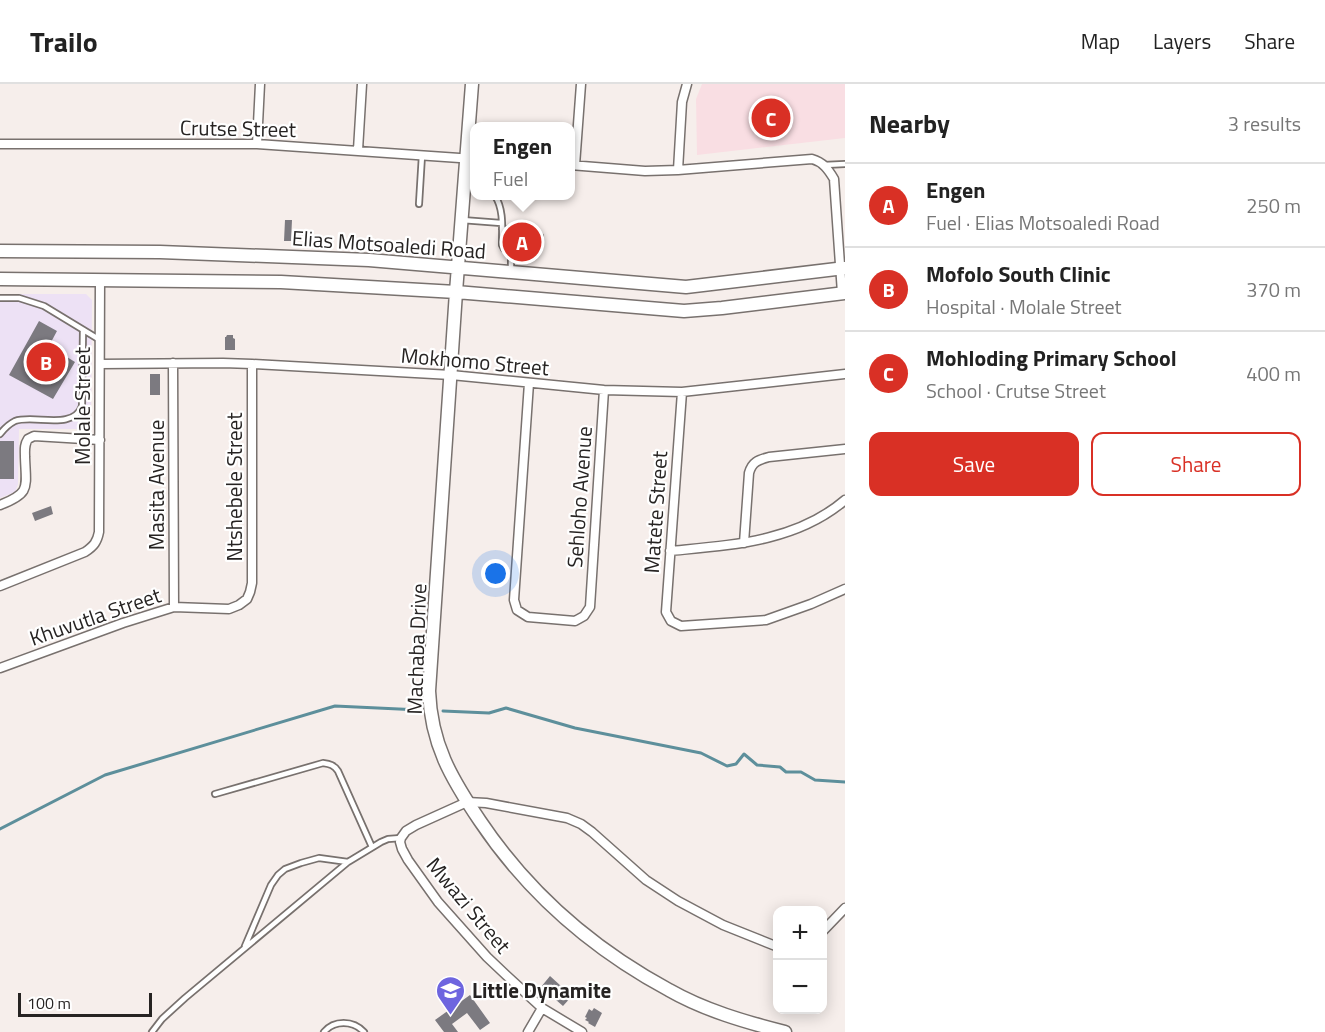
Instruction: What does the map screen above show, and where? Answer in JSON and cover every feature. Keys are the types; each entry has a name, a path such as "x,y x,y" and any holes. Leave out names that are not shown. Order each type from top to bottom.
{"main road":[{"name":"Machaba Drive","path":"471,122 472,84"},
{"name":"Machaba Drive","path":"470,158 469,185 461,220 457,267 430,679 430,707 436,742 467,802 502,851 525,880 580,932 669,990 732,1017 783,1032"},
{"name":"Elias Motsoaledi Road","path":"0,252 160,252 369,260 686,287 843,268"},
{"name":"Elias Motsoaledi Road","path":"0,279 281,282 456,292 684,311 844,293"}],"street":[{"path":"257,144 260,84"},
{"path":"358,150 362,84"},
{"path":"575,138 581,84"},
{"path":"678,170 682,102 687,84"},
{"name":"Crutse Street","path":"0,144 257,144 470,158"},
{"path":"575,165 645,171 812,159 824,165 834,179 844,293"},
{"name":"Molale Street","path":"0,586 86,552 95,544 99,532 100,279"},
{"name":"Masita Avenue","path":"173,363 174,607"},
{"name":"Mokhomo Street","path":"100,364 252,364 451,375 604,390 682,392 845,374"},
{"name":"Ntshebele Street","path":"239,605 247,599 252,584 252,364"},
{"name":"Sehloho Avenue","path":"529,383 515,605 517,610 528,617 575,621 584,616 590,607 604,390"},
{"name":"Matete Street","path":"682,392 666,612 671,621 681,626 766,620 845,589"},
{"path":"0,505 15,499 25,488 24,446 28,439 34,436 100,440"},
{"path":"744,543 749,473 751,466 757,460 845,449"},
{"path":"670,551 730,546 774,537 804,526 845,500"},
{"name":"Khuvutla Street","path":"0,668 174,607 229,609 239,605"},
{"path":"401,838 406,831 416,825 467,802 486,803 567,818 581,824 646,880 678,902 723,926 773,945"},
{"name":"Mwazi Street","path":"401,838 402,849 408,860 438,902 487,957 543,1008 582,1032"},
{"path":"827,927 845,908"},
{"path":"528,1032 543,1008"}],"lane":[{"path":"420,204 422,155"},
{"path":"824,165 845,164"},
{"path":"461,220 502,226 535,232 540,236 539,248 535,252 511,251 503,247 502,226 501,214 498,200"},
{"path":"511,251 511,272"},
{"path":"0,298 19,298 44,306 100,340"},
{"path":"0,434 4,428 16,421 66,419 80,413 83,330"},
{"path":"215,794 329,764 338,771 372,847"},
{"path":"152,1032 162,1019 185,998 348,862 388,839 401,838"},
{"path":"245,948 271,885 285,869 319,858 348,862"},
{"path":"324,1032 336,1023 352,1025 364,1032"}],"shaded area":[{"path":"702,84 845,84 845,138 697,155 696,99"},
{"path":"0,294 86,294 92,300 91,423 85,429 19,429 18,484 15,492 0,498"}],"building":[{"path":"285,220 292,220 291,241 284,241"},
{"path":"508,237 535,239 534,247 522,248 507,245"},
{"path":"39,321 57,331 49,346 75,362 53,399 9,375"},
{"path":"227,335 233,335 235,350 225,350"},
{"path":"150,374 160,374 160,395 150,395"},
{"path":"0,441 14,441 14,479 0,479"},
{"path":"51,506 53,514 35,521 32,513"},
{"path":"550,976 572,996 563,1006 541,987"},
{"name":"Little Dynamite","path":"470,995 490,1023 480,1030 467,1013 452,1024 458,1032 444,1032 435,1020"},
{"path":"594,1008 602,1013 595,1027 585,1020 589,1009 592,1011"}],"waterway":[{"path":"0,829 105,775 335,706 420,710"},
{"path":"443,711 489,713 506,708 575,728 701,753 727,766 736,764 744,754 757,765 780,767 786,772 801,772 815,780 845,782"}],"place":[{"name":"Mohloding Primary School","path":"771,118"},
{"name":"Engen","path":"522,242"},
{"name":"Mofolo South Clinic","path":"46,362"},
{"name":"Little Dynamite","path":"451,1016"}]}
